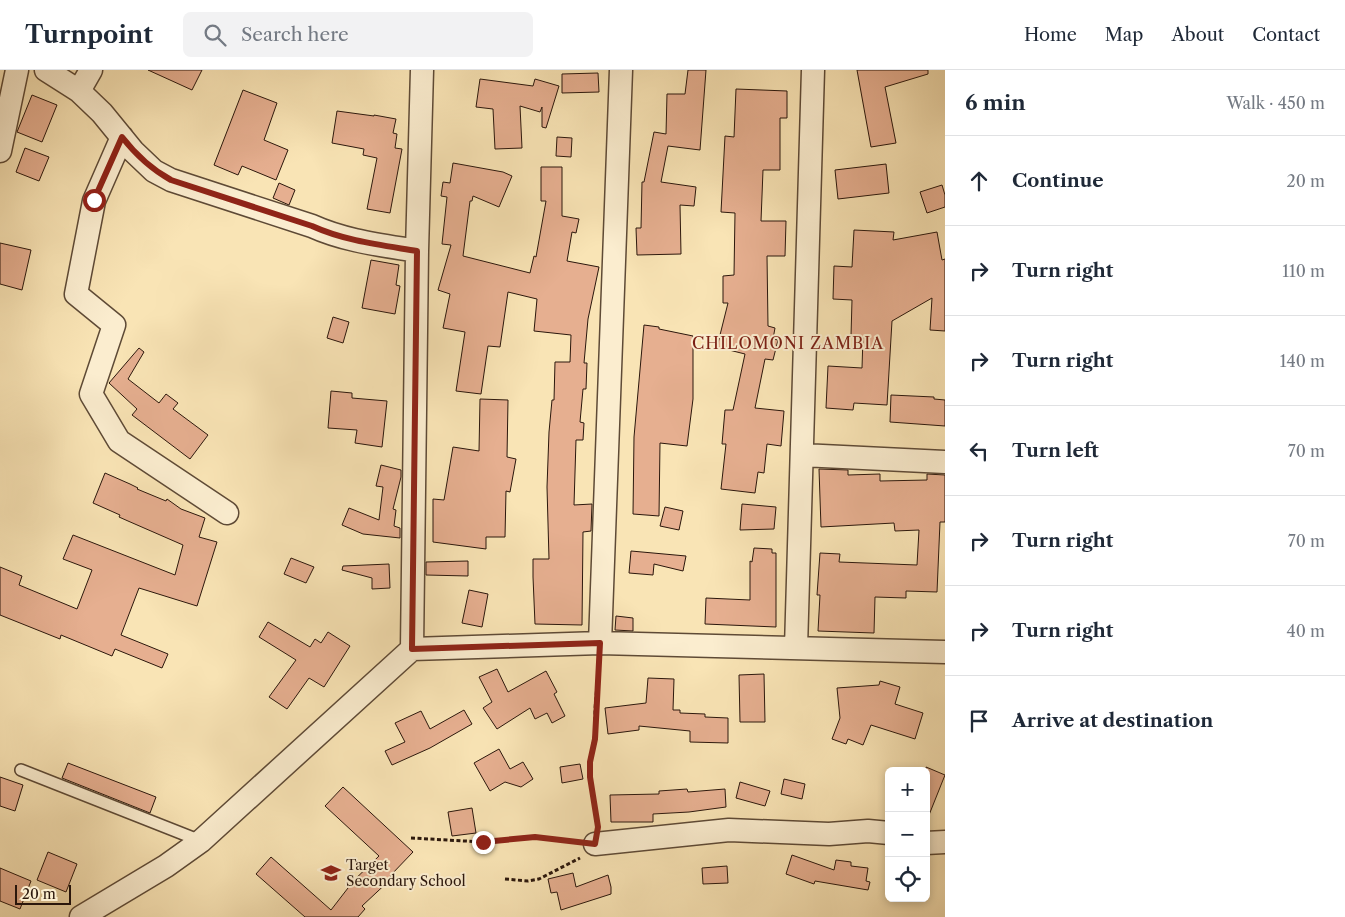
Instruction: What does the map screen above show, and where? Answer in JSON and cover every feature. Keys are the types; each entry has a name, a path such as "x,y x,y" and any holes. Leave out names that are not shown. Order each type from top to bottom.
{"street":[{"path":"0,151 17,70"},
{"path":"46,70 79,91 102,113 133,151 154,170 171,180 312,226 329,234 417,251"},
{"path":"79,91 91,70"},
{"path":"412,649 417,251 422,70"},
{"path":"600,643 621,70"},
{"path":"796,648 813,70"},
{"path":"122,137 94,200 76,294 114,325 91,394 119,441 227,513"},
{"path":"802,455 945,462"},
{"path":"81,917 166,866 201,840 412,649 600,643 945,652"},
{"path":"595,844 729,830 829,834 868,831 885,833"},
{"path":"930,843 945,842"}],"lane":[{"path":"21,770 201,840"}],"path":[{"path":"505,879 528,881 544,877 584,855 595,844 598,827 590,777 590,762 595,739 600,643"},
{"path":"410,838 483,842 535,837 595,844"}],"building":[{"path":"148,70 202,70 192,90"},
{"path":"688,70 706,70 700,150 668,146 661,182 696,187 694,206 680,205 681,254 637,255 636,228 641,228 642,182 644,182 654,132 666,134 667,94 685,94"},
{"path":"857,70 928,70 928,74 885,87 896,143 871,147"},
{"path":"598,73 599,92 562,93 562,74"},
{"path":"480,79 533,86 535,79 559,86 546,128 542,127 542,107 540,112 520,106 522,148 495,149 493,109 476,107"},
{"path":"736,89 787,91 787,118 780,118 780,170 763,170 761,221 786,221 785,256 767,256 768,326 775,328 773,339 778,340 773,360 765,359 755,408 784,411 781,446 767,444 764,473 758,472 755,493 721,489 726,444 722,444 725,410 733,410 745,354 717,347 728,303 723,303 723,276 734,275 735,213 721,212 725,136 734,137"},
{"path":"243,90 277,103 264,140 288,150 276,180 242,166 238,175 214,165"},
{"path":"32,95 57,105 42,142 17,132"},
{"path":"337,111 396,119 393,133 397,134 395,148 402,149 390,213 367,209 377,158 363,155 364,149 332,143"},
{"path":"557,137 572,138 571,157 556,156"},
{"path":"25,148 49,157 39,181 16,172"},
{"path":"453,163 503,172 512,176 499,207 473,196 472,201 470,201 463,256 530,273 534,256 536,257 546,201 541,201 541,167 562,167 562,216 579,219 576,233 572,232 567,261 599,267 588,319 584,363 587,363 586,389 583,389 580,422 584,423 583,440 576,440 574,505 592,504 591,531 583,532 582,625 535,624 533,577 533,559 549,559 547,487 549,432 552,400 554,400 555,362 570,362 571,335 534,331 537,299 508,292 500,347 488,346 481,394 456,391 465,332 443,328 450,294 438,290 451,245 442,244 447,197 441,196 443,182 450,183"},
{"path":"886,164 889,193 838,199 835,170"},
{"path":"279,183 295,190 289,205 273,198"},
{"path":"942,185 945,195 945,207 927,213 920,192"},
{"path":"854,230 894,232 893,240 937,232 942,260 945,259 945,331 930,330 932,298 892,321 887,405 854,403 853,410 826,408 828,366 862,368 863,337 851,336 852,300 833,299 834,266 852,267"},
{"path":"0,243 31,250 22,290 0,284"},
{"path":"371,260 399,265 396,285 400,286 395,314 362,308"},
{"path":"333,317 349,322 343,343 327,338"},
{"path":"644,325 693,336 693,399 687,446 660,443 659,516 633,514 634,437"},
{"path":"139,348 144,352 128,379 159,403 166,394 178,403 173,409 208,435 190,459 132,415 137,409 109,383"},
{"path":"331,391 352,393 352,398 387,401 382,447 355,443 357,430 328,428"},
{"path":"891,395 934,397 934,399 945,400 945,426 890,422"},
{"path":"480,399 508,400 507,457 516,459 510,492 506,491 505,537 486,537 486,549 433,542 433,499 444,500 453,447 479,451"},
{"path":"381,465 401,470 393,509 396,510 394,526 400,528 400,538 363,534 342,525 349,508 379,520 383,487 376,486"},
{"path":"819,469 848,470 848,475 880,474 880,481 927,480 927,474 945,475 945,522 940,522 937,592 906,591 906,598 875,597 874,633 818,631 820,595 817,595 820,553 840,554 839,562 917,565 919,530 895,531 894,523 821,527"},
{"path":"105,473 137,489 166,501 167,499 181,509 205,518 199,537 217,542 197,606 139,588 121,635 168,654 162,668 115,649 112,656 61,635 60,639 0,615 0,567 22,576 19,585 77,609 92,570 63,559 73,535 175,575 183,545 119,517 120,515 93,503"},
{"path":"742,504 776,507 774,529 740,530"},
{"path":"665,507 683,511 679,530 660,526"},
{"path":"754,548 772,549 772,553 776,553 776,627 705,624 706,598 750,600 750,561 752,562"},
{"path":"631,551 686,556 683,571 654,564 653,575 629,573"},
{"path":"291,558 314,567 306,583 284,574"},
{"path":"468,561 468,576 426,575 426,562"},
{"path":"389,564 390,588 372,589 372,578 342,570 343,566"},
{"path":"469,590 488,594 482,627 462,623"},
{"path":"616,616 633,618 633,631 615,630"},
{"path":"268,622 310,647 315,639 321,643 328,632 350,646 324,687 309,678 287,709 269,697 296,660 259,637"},
{"path":"497,669 508,692 546,671 557,692 554,694 565,716 552,723 547,713 535,719 530,708 497,729 483,708 492,702 479,677"},
{"path":"764,674 765,722 740,722 739,675"},
{"path":"648,678 674,679 673,710 680,710 680,713 705,714 705,717 728,718 728,743 690,742 690,731 639,726 639,730 608,734 605,708 646,703"},
{"path":"880,681 900,687 895,704 923,713 915,739 871,725 863,745 848,739 846,744 832,739 840,718 837,688 879,685"},
{"path":"464,710 472,724 430,748 392,765 385,751 405,742 395,723 421,711 430,729"},
{"path":"499,749 510,769 523,762 533,779 521,787 505,782 490,791 474,763"},
{"path":"68,763 156,797 150,813 62,778"},
{"path":"580,764 583,779 562,783 560,767"},
{"path":"930,769 945,775 930,812"},
{"path":"0,777 23,785 15,811 0,806"},
{"path":"784,779 805,784 802,799 781,794"},
{"path":"740,782 770,791 765,806 736,798"},
{"path":"343,787 413,852 390,876 392,878 362,906 365,909 358,917 305,917 256,874 271,857 331,910 347,887 379,856 325,806"},
{"path":"687,789 688,792 725,789 726,807 653,814 653,822 611,822 610,795 659,794 659,791"},
{"path":"472,808 476,833 452,836 448,812"},
{"path":"48,852 77,864 66,892 37,880"},
{"path":"792,855 834,870 836,860 851,862 851,866 868,868 866,881 870,882 868,890 815,881 814,884 786,874"},
{"path":"727,866 728,883 703,884 702,868"},
{"path":"0,868 31,881 20,909 0,901"},
{"path":"573,873 576,887 608,875 611,894 561,910 557,892 551,893 548,879"}],"place":[{"name":"Target Secondary School","path":"331,873"}],"district":[{"name":"CHILOMONI ZAMBIA","path":"788,343"}],"route":[{"path":"94,200 122,137 133,151 154,170 171,180 312,226 329,234 417,251 412,649 600,643 595,709 595,739 590,756 590,777 598,827 595,844 535,837 483,842"}]}
